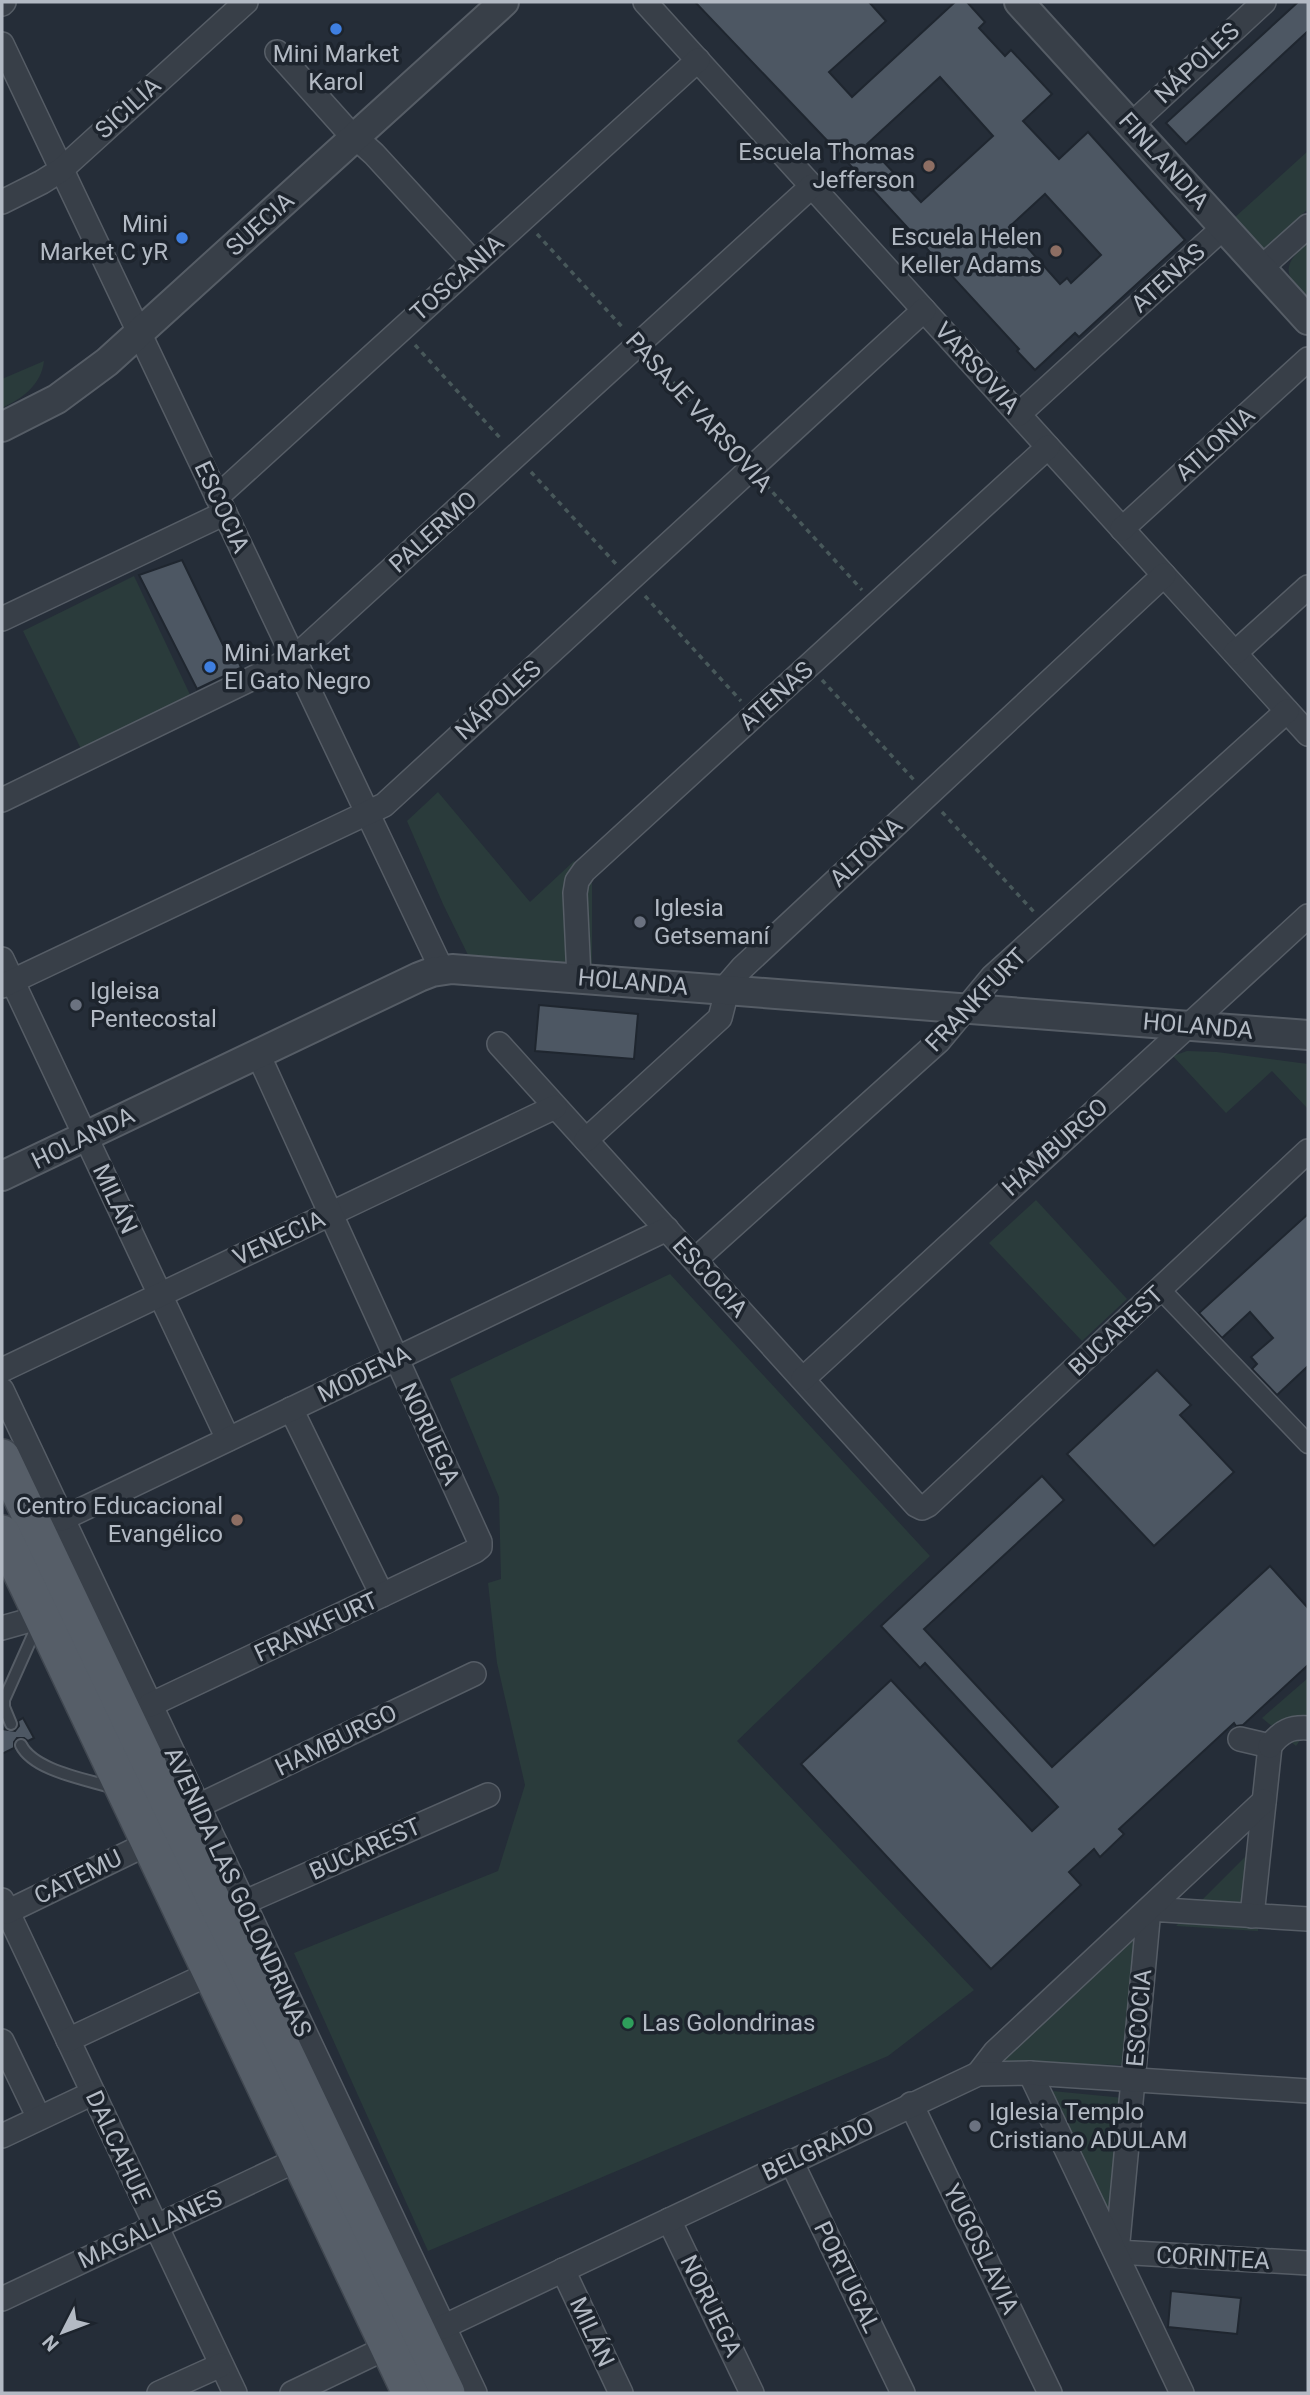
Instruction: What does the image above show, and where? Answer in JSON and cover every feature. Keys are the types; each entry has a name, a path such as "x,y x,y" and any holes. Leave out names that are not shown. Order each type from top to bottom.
{"main road":[{"name":"AVENIDA LAS GOLONDRINAS","path":"2,1457 447,2393"},
{"path":"2,1533 18,1581 41,1617 410,2393"}],"street":[{"name":"SICILIA","path":"2,202 61,170 246,2"},
{"name":"SUECIA","path":"2,427 42,408 71,390 140,334 504,2"},
{"name":"VARSOVIA","path":"645,2 1308,734"},
{"name":"FINLANDIA","path":"1019,2 1308,320"},
{"name":"NÁPOLES","path":"1131,125 1264,2"},
{"name":"ESCOCIA","path":"2,44 442,970"},
{"path":"277,52 474,263"},
{"name":"TOSCANIA","path":"2,619 221,505 401,330 698,60"},
{"name":"PALERMO","path":"2,800 294,658 812,186"},
{"path":"1261,268 1308,226"},
{"name":"ATENAS","path":"1019,414 1224,227"},
{"name":"NÁPOLES","path":"7,984 384,805 924,310"},
{"name":"ATLONIA","path":"1122,529 1308,359"},
{"name":"ATENAS","path":"579,978 575,893 580,876 1048,447"},
{"name":"ALTONA","path":"586,1140 720,1018 727,989 734,975 1164,575"},
{"path":"1234,653 1308,587"},
{"name":"FRANKFURT","path":"695,1260 939,1041 992,977 1287,711"},
{"name":"HAMBURGO","path":"803,1379 1308,916"},
{"name":"MILÁN","path":"2,959 7,984 86,1136 229,1439"},
{"name":"HOLANDA","path":"2,1176 419,977 442,970 472,969 1308,1035"},
{"name":"ESCOCIA","path":"499,1044 916,1505 922,1508"},
{"name":"NORUEGA","path":"258,1054 480,1547"},
{"name":"VENECIA","path":"2,1370 555,1107"},
{"name":"BUCAREST","path":"922,1508 929,1505 1308,1151"},
{"name":"MODENA","path":"62,1519 667,1229"},
{"path":"1160,1289 1308,1444"},
{"name":"AVENIDA LAS GOLONDRINAS","path":"2,1390 475,2393"},
{"path":"291,1409 382,1595"},
{"name":"FRANKFURT","path":"150,1705 480,1547"},
{"path":"2,1628 41,1617"},
{"name":"HAMBURGO","path":"198,1806 474,1674"},
{"path":"1252,1916 1270,1746 1290,1728 1308,1728"},
{"path":"1240,1739 1270,1746"},
{"name":"BUCAREST","path":"243,1903 488,1795"},
{"name":"BELGRADO","path":"443,2327 978,2074 995,2052 1264,1801"},
{"name":"CATEMU","path":"5,1906 149,1843"},
{"name":"DALCAHUE","path":"5,1906 235,2393"},
{"name":"ESCOCIA","path":"1117,2252 1149,1909"},
{"path":"1149,1909 1308,1919"},
{"path":"68,2040 211,1972"},
{"path":"2,2041 39,2119"},
{"path":"1030,2073 1182,2393"},
{"path":"978,2074 1030,2073 1308,2091"},
{"path":"2,2136 93,2093"},
{"name":"YUGOSLAVIA","path":"911,2104 1050,2393"},
{"name":"MAGALLANES","path":"2,2299 299,2159"},
{"name":"PORTUGAL","path":"791,2161 902,2393"},
{"name":"NORUEGA","path":"669,2220 752,2393"},
{"name":"CORINTEA","path":"1117,2252 1308,2263"},
{"name":"MILÁN","path":"563,2270 621,2393"},
{"path":"292,2393 388,2347"},
{"path":"166,2392 221,2365"}],"lane":[{"path":"11,1724 4,1700 41,1617"},
{"path":"21,1745 26,1754 38,1763 124,1792"}],"path":[{"name":"PASAJE VARSOVIA","path":"523,218 875,605"},
{"path":"401,330 754,715"}],"shaded area":[{"path":"1308,151 1308,209 1261,253 1233,219"},
{"path":"1308,242 1306,300 1293,283 1289,270 1293,258"},
{"path":"44,361 39,377 30,390 2,408 2,379"},
{"path":"134,576 193,701 83,753 23,631"},
{"path":"438,792 530,902 574,861 592,879 592,968 468,955 407,821"},
{"path":"1187,1051 1217,1052 1308,1064 1308,1109 1272,1071 1226,1113 1173,1056"},
{"path":"1036,1200 1127,1299 1082,1341 989,1243"},
{"path":"670,1274 930,1556 737,1741 974,1990 888,2056 428,2251 294,1953 498,1871 525,1785 497,1663 488,1583 501,1579 499,1497 450,1379"},
{"path":"1308,1678 1308,1729 1296,1746 1262,1718"},
{"path":"1262,1840 1258,1931 1176,1926"},
{"path":"1135,1936 1124,2065 997,2063"},
{"path":"1042,2090 1124,2098 1111,2228"}],"building":[{"path":"695,2 869,2 886,21 829,72 852,97 955,2 967,2 985,22 979,28 1005,56 1011,50 1052,94 1023,121 1059,159 1088,132 1185,240 1079,337 1075,333 1035,370 1017,351 1019,349 839,153","holes":["940,77 993,136 921,202 867,144","1045,194 1101,255 1071,283 1067,278 1060,284 1009,227"]},
{"path":"1298,2 1308,2 1308,31 1186,144 1166,123"},
{"path":"182,560 223,645 233,646 241,668 197,689 139,575"},
{"path":"539,1005 638,1014 634,1059 535,1051"},
{"path":"1308,1214 1308,1366 1277,1395 1252,1369 1257,1364 1251,1357 1273,1338 1250,1312 1222,1338 1199,1313"},
{"path":"1157,1370 1191,1405 1180,1415 1234,1472 1154,1546 1067,1454"},
{"path":"1042,1476 1064,1500 924,1629 1052,1767 1270,1566 1308,1608 1308,1665 1243,1725 1236,1726 1234,1723 1119,1829 1124,1834 1100,1857 1094,1849 1069,1872 1081,1885 991,1969 801,1764 891,1680 1032,1831 1058,1807 925,1663 920,1668 881,1626"},
{"path":"23,1718 34,1738 28,1741 17,1738 14,1748 2,1754 2,1729 15,1731 19,1726 18,1721"},
{"path":"1171,2291 1241,2298 1237,2334 1168,2327"}],"place":[{"name":"Mini Market Karol","path":"336,29"},
{"name":"Escuela Thomas Jefferson","path":"929,166"},
{"name":"Mini Market C yR","path":"182,238"},
{"name":"Escuela Helen Keller Adams","path":"1056,251"},
{"name":"Mini Market El Gato Negro","path":"210,667"},
{"name":"Iglesia Getsemaní","path":"640,922"},
{"name":"Igleisa Pentecostal","path":"76,1005"},
{"name":"Centro Educacional Evangélico","path":"237,1520"},
{"name":"Las Golondrinas","path":"628,2023"},
{"name":"Iglesia Templo Cristiano ADULAM","path":"975,2126"}]}
